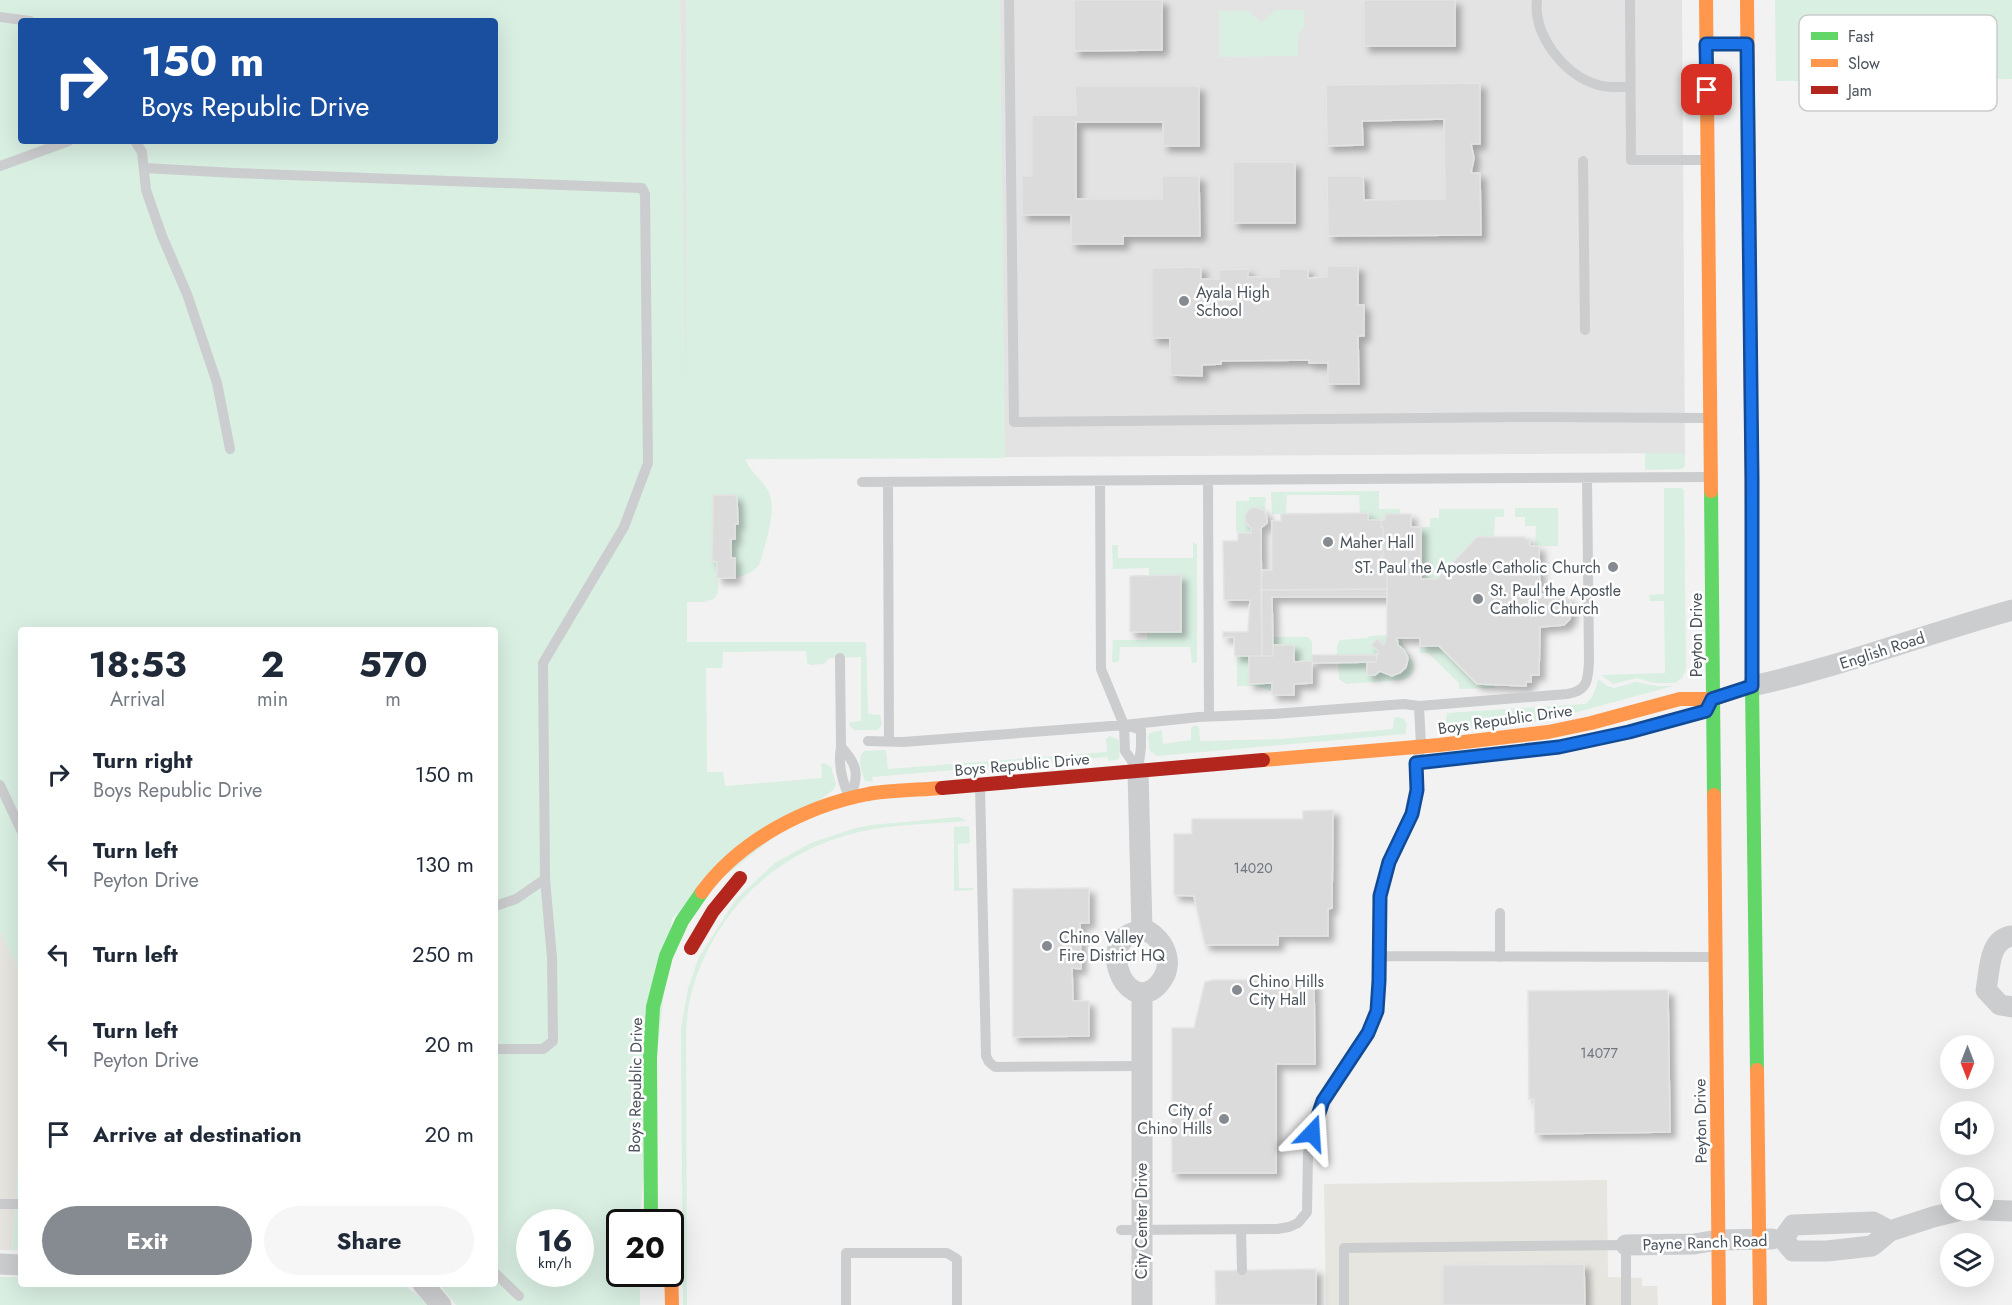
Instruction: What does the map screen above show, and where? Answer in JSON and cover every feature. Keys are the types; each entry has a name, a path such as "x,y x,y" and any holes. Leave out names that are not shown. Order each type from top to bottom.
{"main road":[{"name":"Peyton Drive","path":"1706,0 1712,44 1708,160 1714,667 1712,699 1718,1240 1716,1303"},
{"path":"1747,0 1742,44 1752,479 1752,686 1760,1305"},
{"name":"Boys Republic Drive","path":"651,1209 652,1013 660,977 674,939 684,919 706,887 731,860 758,838 800,815 850,798 980,784 1139,784 1421,746 1548,732 1592,723 1680,699 1712,699 1752,686"},
{"name":"Boys Republic Drive","path":"1696,714 1706,711 1712,699"},
{"path":"685,964 705,922 723,897 749,869"},
{"path":"672,1287 672,1305"}],"street":[{"name":"English Road","path":"1752,686 1806,674 2012,610"},
{"path":"1139,784 1142,930"},
{"path":"1142,930 1158,937 1165,947 1167,970 1162,980 1154,988 1142,993 1131,989 1123,982 1116,959 1118,948 1125,938 1142,930"},
{"path":"2012,936 2005,937 1994,947 1986,990 2000,1005 2012,1007"},
{"name":"City Center Drive","path":"1142,993 1142,1066 1131,1230 1142,1305"},
{"path":"1994,1210 2012,1211"},
{"name":"Payne Ranch Road","path":"1626,1245 1783,1239 1793,1251 1855,1249 1872,1246 1890,1231 1940,1215"},
{"path":"0,1264 18,1265"},
{"path":"426,1287 441,1305"}],"lane":[{"path":"1009,0 1014,422 1533,417 1710,418"},
{"path":"1537,0 1539,24 1544,35 1555,55 1570,70 1598,85 1630,87"},
{"path":"1630,0 1631,160 1708,160"},
{"path":"0,17 18,19"},
{"path":"0,166 61,144"},
{"path":"137,144 142,152 147,190 162,236 187,294 217,383 230,449"},
{"path":"1583,160 1585,330"},
{"path":"144,168 642,188 645,194 648,463 624,526 543,663 545,879 552,958 553,1041 543,1049 498,1049"},
{"path":"862,482 1711,477"},
{"path":"868,741 903,742 1209,716 1419,706 1580,692 1586,682 1589,661 1587,478"},
{"path":"1208,480 1209,716"},
{"path":"1100,481 1101,669 1124,725 1125,751 1139,784"},
{"path":"888,482 889,741"},
{"path":"840,658 841,747 854,760 856,782 850,798"},
{"path":"1131,1230 1288,1227 1298,1223 1306,1212 1308,1153 1316,1118 1332,1086 1374,1022 1379,1002 1380,896 1389,862 1412,814 1417,790 1417,763 1421,746 1419,706"},
{"path":"1124,725 1141,729 1139,784"},
{"path":"980,784 986,1056 989,1062 995,1067 1142,1066"},
{"path":"0,785 18,824"},
{"path":"498,905 516,899 545,879"},
{"path":"1500,913 1500,957"},
{"path":"1379,956 1716,957"},
{"path":"0,1204 18,1204"},
{"path":"1241,1229 1242,1270"},
{"path":"1344,1305 1344,1248 1626,1245 1626,1305"},
{"path":"846,1305 846,1253 947,1253 957,1259 957,1305"},
{"path":"498,1276 519,1296"}],"shaded area":[{"name":"Ayala High School","path":"680,0 1682,0 1685,453 686,459"},
{"path":"0,930 18,969 18,1163 12,1250 0,1250"},
{"path":"1607,1180 1608,1277 1642,1278 1642,1286 1657,1286 1658,1305 1326,1305 1324,1184"}],"green space":[{"path":"0,0 680,0 686,392 686,0 1000,0 1005,458 745,459 767,489 772,506 768,536 760,563 746,575 735,578 731,544 735,524 737,524 737,499 735,495 713,495 712,560 717,562 718,593 714,599 687,602 687,642 866,643 868,714 880,715 882,725 877,730 854,730 849,725 850,722 861,721 861,657 829,658 824,664 811,665 807,663 806,651 723,652 722,668 706,668 707,772 723,772 725,786 822,778 821,764 824,763 831,767 836,784 834,789 672,918 640,1209 606,1209 606,1287 640,1287 640,1305 456,1305 441,1287 498,1287 498,627 18,627 18,969 0,930"},
{"path":"1775,0 2012,0 2012,79 1997,79 1997,15 1799,15 1799,81 1776,81"},
{"path":"1275,10 1304,10 1304,28 1298,35 1298,56 1219,57 1219,11 1249,11 1261,23"},
{"path":"1645,453 1685,453 1685,466 1682,469 1645,470"},
{"path":"1664,488 1684,490 1686,670 1682,678 1675,683 1654,683 1637,678 1613,684 1601,675 1665,673 1664,601 1650,601 1649,595 1664,594"},
{"path":"1379,491 1379,509 1400,509 1400,514 1386,514 1385,520 1368,520 1367,513 1360,513 1359,495 1287,495 1286,514 1272,514 1271,492"},
{"path":"1249,497 1266,497 1265,511 1254,507 1248,510 1245,518 1251,532 1236,532 1236,501 1249,501"},
{"path":"1515,508 1558,508 1558,546 1535,546 1536,526 1525,526 1525,517 1515,517"},
{"path":"1439,509 1504,509 1504,517 1495,517 1494,537 1477,537 1437,579 1421,579 1421,527 1430,527 1430,518 1439,518"},
{"path":"1193,542 1197,545 1197,662 1192,663 1190,647 1120,647 1119,661 1114,663 1112,661 1113,640 1147,640 1147,632 1180,632 1180,575 1149,575 1149,568 1113,569 1112,545 1118,545 1118,558 1193,558"},
{"path":"1386,635 1384,645 1377,639 1371,645 1378,651 1377,655 1337,655 1340,640"},
{"path":"1273,637 1308,637 1312,642 1312,661 1294,662 1294,645 1273,645"},
{"path":"1397,638 1402,638 1414,666 1414,671 1410,676 1403,680 1346,684 1339,679 1338,662 1367,662 1367,675 1375,675 1380,671 1391,676 1404,671 1407,656 1398,645"},
{"path":"1420,646 1439,646 1476,684 1495,683 1495,688 1459,689 1459,683 1428,653 1420,653"},
{"path":"1237,656 1249,656 1249,684 1272,683 1272,691 1256,686 1237,686"},
{"path":"1598,679 1614,688 1636,682 1673,686 1544,721 1445,730 1447,713 1585,704 1593,696"},
{"path":"1394,718 1404,719 1407,725 1405,734 1157,756 1150,751 1148,738 1149,733 1162,730 1163,744 1191,740 1191,728 1195,725 1199,727 1200,741 1281,739 1393,729"},
{"path":"1110,736 1119,740 1120,749 1119,759 1109,761 1107,757 872,777 873,782 865,781 860,765 860,757 864,751 886,751 888,769 1107,752 1106,739"},
{"path":"959,817 967,821 872,829 829,841 801,854 775,870 732,912 715,937 701,965 691,995 686,1026 687,1305 683,1305 681,1028 688,989 698,959 736,899 775,863 811,843 871,825"},
{"path":"969,826 970,843 958,844 959,888 973,888 973,890 954,891 954,827"},
{"path":"18,1163 18,1250 12,1250"},
{"path":"0,1277 18,1277 18,1287 406,1287 427,1305 0,1305"}],"building":[{"path":"1074,0 1162,0 1162,50 1074,51"},
{"path":"1364,0 1455,0 1455,46 1364,46"},
{"path":"1480,83 1480,144 1471,144 1474,158 1471,173 1480,173 1481,235 1328,236 1327,176 1363,176 1364,200 1445,199 1444,119 1362,121 1363,145 1327,146 1326,85"},
{"path":"1075,86 1199,86 1199,146 1163,146 1163,122 1076,122 1076,199 1162,199 1162,176 1199,176 1200,236 1123,236 1123,244 1071,244 1071,215 1022,215 1022,176 1032,176 1032,115 1076,115"},
{"path":"1233,162 1295,162 1295,223 1233,223"},
{"path":"1327,266 1358,266 1358,305 1364,305 1364,336 1358,336 1359,384 1328,384 1328,363 1309,363 1309,360 1221,361 1221,364 1202,365 1202,376 1170,375 1170,338 1152,338 1152,268 1201,267 1201,279 1219,279 1219,270 1248,269 1248,277 1279,277 1279,269 1308,269 1308,278 1327,277"},
{"path":"713,495 735,495 737,499 738,524 735,524 735,539 731,539 731,558 735,558 735,578 717,578 717,562 712,561"},
{"path":"1254,507 1263,510 1267,517 1267,523 1261,528 1262,656 1235,656 1234,637 1223,637 1223,632 1248,632 1250,600 1224,600 1223,541 1238,541 1238,533 1251,533 1251,528 1245,522 1245,516 1248,510"},
{"name":"Maher Hall","path":"1368,513 1368,520 1381,520 1381,527 1383,527 1381,569 1387,569 1387,589 1261,590 1262,570 1272,570 1272,521 1281,521 1281,514"},
{"name":"St. Paul the Apostle Catholic Church","path":"1385,514 1411,514 1411,527 1421,527 1421,579 1437,579 1477,537 1525,537 1529,539 1530,546 1539,546 1540,594 1562,595 1570,600 1572,608 1570,619 1564,625 1540,627 1539,675 1531,675 1531,682 1526,682 1526,686 1477,684 1439,646 1420,646 1420,638 1397,638 1398,645 1408,658 1406,667 1392,676 1380,671 1375,675 1367,675 1367,662 1376,662 1378,651 1371,645 1377,639 1384,645 1387,635 1387,569 1381,569 1383,527 1381,527 1381,520 1385,520"},
{"path":"1181,575 1181,632 1130,632 1130,576"},
{"path":"1387,589 1387,597 1272,597 1273,656 1262,656 1261,590"},
{"path":"1273,645 1294,645 1294,662 1312,661 1312,683 1294,684 1294,695 1272,695 1272,683 1249,684 1249,656 1273,656"},
{"path":"1312,655 1377,655 1376,662 1312,663"},
{"path":"1333,810 1332,908 1328,909 1328,936 1278,936 1278,945 1205,945 1194,896 1174,895 1174,834 1192,834 1192,819 1303,819 1303,811"},
{"name":"Chino Valley Fire District HQ","path":"1089,888 1089,923 1080,923 1081,969 1072,968 1073,1001 1089,1001 1089,1036 1013,1037 1013,889"},
{"name":"City of Chino Hills","path":"1213,980 1314,980 1315,1064 1276,1064 1276,1173 1172,1173 1172,1028 1194,1028 1205,982"},
{"path":"1668,990 1670,1132 1535,1134 1534,1099 1529,1099 1528,991"},
{"path":"1584,1264 1585,1305 1443,1305 1443,1265"},
{"path":"1316,1269 1316,1305 1216,1305 1215,1271"}],"traffic: fast":[{"path":"1711,491 1714,795"},
{"path":"1752,518 1757,1070"},
{"path":"651,1209 650,1058 653,1007 666,956 682,921 702,892"}],"traffic: slow":[{"path":"1706,0 1711,491"},
{"path":"1747,0 1752,518"},
{"path":"1263,760 1439,745 1548,732 1680,699 1712,699 1752,686"},
{"path":"702,892 735,856 755,841 776,828 821,807 868,794 942,788"},
{"path":"1714,795 1719,1305"},
{"path":"1757,1070 1760,1305"},
{"path":"672,1287 672,1305"}],"traffic: jam":[{"path":"942,788 1263,760"},
{"path":"691,948 713,911 740,878"}],"place":[{"name":"Ayala High School","path":"1184,301"},
{"name":"Maher Hall","path":"1328,542"},
{"name":"ST. Paul the Apostle Catholic Church","path":"1613,567"},
{"name":"St. Paul the Apostle Catholic Church","path":"1478,599"},
{"name":"Chino Valley Fire District HQ","path":"1047,946"},
{"name":"Chino Hills City Hall","path":"1237,990"},
{"name":"City of Chino Hills","path":"1224,1119"}],"route":[{"path":"1312,1133 1323,1101 1374,1022 1379,1002 1378,913 1380,896 1389,862 1412,814 1417,790 1416,763 1541,750 1590,741 1706,711 1712,699 1752,686 1747,44 1706,44 1707,90"}]}
